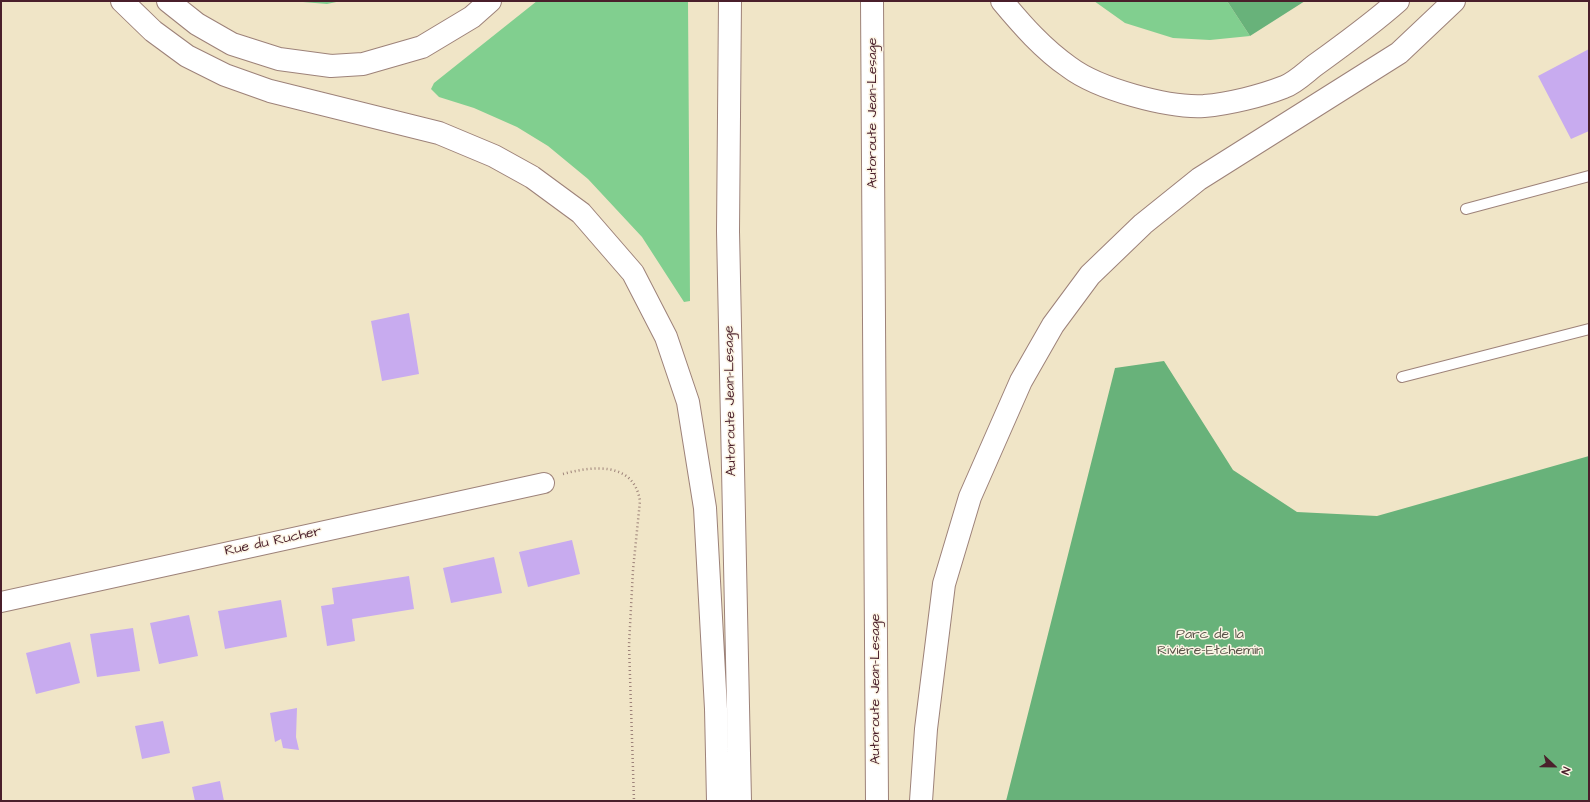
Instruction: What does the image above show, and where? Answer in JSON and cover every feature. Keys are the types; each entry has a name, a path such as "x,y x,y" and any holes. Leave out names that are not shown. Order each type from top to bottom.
{"highway":[{"path":"122,1 164,40 187,56 225,75 270,91 439,133 494,156 532,177 581,213 633,273 666,337 688,402 704,500 716,710 718,801"},
{"path":"168,1 197,24 232,44 279,59 331,66 363,64 422,47 472,17 490,1"},
{"name":"Autoroute Jean-Lesage","path":"730,1 728,231 740,801"},
{"name":"Autoroute Jean-Lesage","path":"872,1 877,801"},
{"path":"1002,1 1033,37 1069,68 1103,84 1138,97 1170,103 1204,106 1236,101 1285,87 1372,24 1398,1"},
{"path":"921,801 926,729 944,584 970,497 1021,381 1054,325 1090,275 1143,224 1200,179 1399,53 1454,1"}],"street":[{"name":"Rue du Rucher","path":"1,602 544,483"}],"lane":[{"path":"1466,210 1589,176"},
{"path":"1402,377 1589,329"}],"path":[{"path":"544,483 561,475 578,470 592,468 606,469 627,476 633,481 639,493 640,500 633,570 629,645 634,801"}],"green space":[{"path":"291,1 341,1 327,4"},
{"path":"537,1 688,1 690,301 684,302 642,237 588,179 548,146 517,127 474,108 439,97 431,89 434,83"},
{"path":"1094,1 1227,1 1250,36 1210,40 1173,38 1125,23"},
{"path":"1227,1 1305,1 1250,36"},
{"name":"Parc de la Rivière-Etchemin","path":"1164,361 1233,470 1297,512 1377,516 1589,456 1589,801 1006,801 1115,368"}],"building":[{"path":"1589,49 1589,131 1571,139 1538,76"},
{"path":"409,313 419,374 382,381 371,321"},
{"path":"572,540 580,574 528,587 519,552"},
{"path":"494,557 502,593 451,603 443,568"},
{"path":"409,576 414,609 352,619 355,641 327,646 321,606 334,604 332,588"},
{"path":"281,600 287,637 225,649 218,611"},
{"path":"189,615 198,656 159,664 150,623"},
{"path":"133,628 140,671 97,677 90,634"},
{"path":"70,642 80,683 36,694 26,653"},
{"path":"297,708 296,737 299,750 283,748 281,739 275,742 270,713"},
{"path":"163,721 170,753 142,759 135,726"},
{"path":"220,781 224,801 195,801 192,787"}]}
